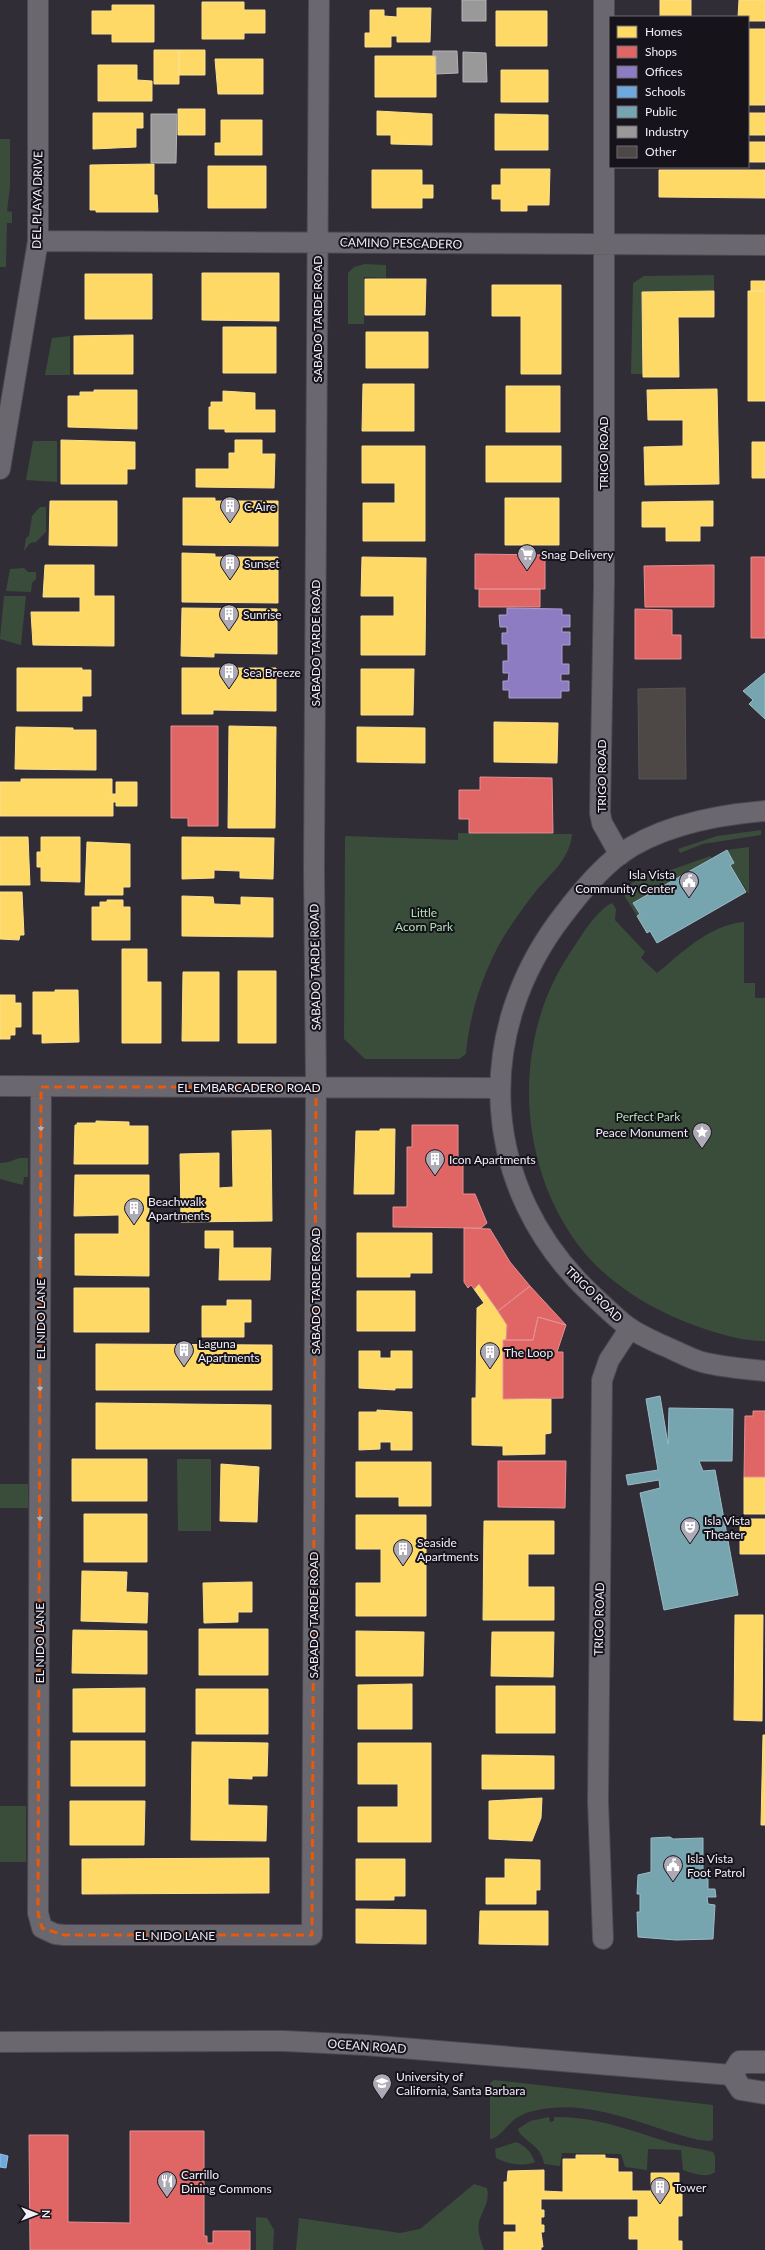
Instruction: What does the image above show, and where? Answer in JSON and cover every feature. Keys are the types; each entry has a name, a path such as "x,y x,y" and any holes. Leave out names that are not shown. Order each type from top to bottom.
{"street":[{"name":"DEL PLAYA DRIVE","path":"0,468 38,241 38,0"},
{"name":"SABADO TARDE ROAD","path":"312,1935 316,1087 314,869 319,0"},
{"name":"TRIGO ROAD","path":"602,1939 598,1801 602,1380 606,1365 630,1328 570,1274 536,1226 515,1180 508,1154 502,1127 499,1088 501,1061 512,1012 528,971 549,933 594,878 620,855 602,823 600,813 604,585 604,0"},
{"name":"CAMINO PESCADERO","path":"38,241 765,246"},
{"path":"620,855 651,837 679,828 718,817 765,811"},
{"name":"EL EMBARCADERO ROAD","path":"0,1086 499,1088"},
{"name":"EL NIDO LANE","path":"41,1087 38,1913 42,1928 55,1934 64,1935 312,1935"},
{"path":"630,1328 700,1362 765,1371"},
{"name":"OCEAN ROAD","path":"0,2042 284,2041 366,2045 732,2075"},
{"path":"765,2062 740,2062 732,2075 741,2089 765,2093"}],"highlighted area":[{"path":"41,1087 316,1087 312,1935 64,1935 42,1928 38,1913"}],"green space":[{"path":"0,139 10,139 10,187 7,211 12,212 12,223 7,223 6,267 0,267"},
{"path":"365,264 386,265 386,278 364,277 364,324 348,324 348,273 354,267"},
{"path":"714,275 714,291 643,292 643,374 631,374 633,283 644,276"},
{"path":"70,336 70,375 45,375 52,338"},
{"path":"33,441 57,441 57,482 26,480"},
{"path":"40,507 46,507 46,532 36,542 30,543 24,551 26,538 29,536 32,516"},
{"path":"24,568 28,572 36,572 36,579 32,583 31,592 6,591 10,569"},
{"path":"4,596 26,596 21,645 0,639"},
{"path":"761,830 761,835 703,844 680,853 678,849 717,836"},
{"name":"Little Acorn Park","path":"458,833 572,834 568,851 564,858 536,891 514,921 496,951 481,984 471,1019 466,1054 459,1059 365,1059 344,1039 345,836 458,840"},
{"path":"749,847 749,894 730,865 734,863 727,850"},
{"path":"710,856 712,858 634,903 640,914 637,916 625,897 624,888 643,876 654,872 671,870"},
{"name":"Perfect Park","path":"612,903 616,909 615,920 645,952 641,958 657,973 687,948 708,934 731,924 744,922 744,983 755,983 755,998 765,998 765,1341 755,1341 734,1337 693,1325 668,1315 626,1290 601,1270 579,1246 558,1214 543,1178 534,1141 529,1102 531,1064 537,1026 550,990 568,956 594,919 600,912"},
{"path":"19,1158 28,1158 28,1177 24,1177 23,1185 0,1179 0,1163 9,1162"},
{"path":"177,1459 211,1459 211,1531 178,1531"},
{"path":"0,1484 28,1484 28,1508 0,1508"},
{"path":"0,1806 26,1806 26,1862 0,1862"},
{"path":"494,2080 713,2105 713,2139 710,2141 699,2140 599,2111 558,2107 535,2110 523,2114 515,2119 497,2137 490,2139 490,2083"},
{"path":"549,2117 550,2122 554,2121 554,2117 569,2117 614,2125 671,2143 713,2152 715,2156 715,2172 704,2175 683,2170 681,2150 648,2149 647,2170 625,2167 621,2154 562,2153 560,2166 544,2164 539,2152 519,2133 518,2129 530,2121"},
{"path":"516,2142 523,2145 528,2150 535,2162 530,2164 515,2164 496,2158 495,2149"},
{"path":"474,2184 487,2188 488,2193 487,2202 479,2222 480,2236 484,2250 296,2250 299,2218 400,2233 420,2229"},
{"path":"256,2217 267,2218 274,2230 273,2250 256,2250"}],"building: Homes":[{"path":"660,0 691,0 691,16 660,16"},
{"path":"739,0 765,0 765,21 749,21 749,16 738,16"},
{"path":"202,2 244,2 244,10 265,10 265,33 244,33 244,39 202,39"},
{"path":"112,5 154,5 154,42 112,42 112,34 92,34 92,11 112,11"},
{"path":"397,8 431,8 430,42 397,42 397,36 391,36 391,47 365,47 365,33 370,33 370,10 384,10 384,16 397,17"},
{"path":"496,11 547,11 547,46 496,46"},
{"path":"749,29 765,29 765,105 749,105"},
{"path":"154,50 179,50 179,84 154,84"},
{"path":"179,50 205,50 205,75 179,75"},
{"path":"375,56 436,56 436,97 375,97"},
{"path":"215,59 263,59 263,94 218,94"},
{"path":"98,65 137,65 137,80 152,81 152,101 98,101"},
{"path":"501,70 548,70 548,102 501,102"},
{"path":"178,109 205,109 205,135 178,135"},
{"path":"377,111 432,114 432,145 391,144 391,135 377,135"},
{"path":"93,113 143,113 143,128 136,128 136,147 93,149"},
{"path":"749,113 765,113 765,135 749,135"},
{"path":"495,114 548,115 548,150 495,150"},
{"path":"221,120 262,120 262,155 215,155 215,143 221,143"},
{"path":"749,142 765,142 765,162 749,162"},
{"path":"154,164 154,195 157,195 158,212 96,212 96,210 90,210 90,165"},
{"path":"208,166 266,166 266,208 208,208"},
{"path":"501,169 550,169 549,205 527,205 527,211 501,211 501,199 492,199 492,185 501,185"},
{"path":"372,170 422,170 422,185 433,185 433,198 422,198 422,208 372,208"},
{"path":"659,170 765,170 765,198 659,197"},
{"path":"202,273 279,273 279,321 202,320"},
{"path":"85,274 152,274 152,319 85,319"},
{"path":"365,279 426,279 425,315 365,315"},
{"path":"751,281 765,281 765,291 751,291"},
{"path":"492,285 561,285 561,374 521,374 521,316 492,316"},
{"path":"714,291 714,317 678,317 679,377 643,377 642,292"},
{"path":"748,291 765,291 765,401 748,401"},
{"path":"223,327 276,327 276,373 223,373"},
{"path":"366,332 428,332 428,368 366,368"},
{"path":"133,335 133,374 74,374 74,336"},
{"path":"363,384 414,384 414,431 362,431"},
{"path":"506,386 560,386 560,432 506,432"},
{"path":"717,389 719,484 645,485 644,447 683,446 683,420 648,420 647,390"},
{"path":"94,390 137,390 137,429 68,427 68,396 80,396 80,392 94,392"},
{"path":"223,391 255,393 255,410 275,410 275,432 225,432 225,429 209,429 209,407 211,407 211,402 223,402"},
{"path":"61,440 135,442 135,469 127,469 127,484 61,484"},
{"path":"235,440 262,440 262,454 275,454 274,488 196,487 196,469 229,469 229,453 235,453"},
{"path":"752,442 765,442 765,478 752,478"},
{"path":"362,446 425,446 425,541 363,541 363,503 395,503 395,483 362,483"},
{"path":"486,446 561,446 561,482 486,482"},
{"name":"C Aire","path":"183,498 215,498 215,501 278,501 278,546 183,545"},
{"path":"505,498 559,498 559,545 505,545"},
{"path":"50,501 117,501 117,546 49,545"},
{"path":"713,501 713,526 700,526 700,541 666,541 666,527 642,527 642,502"},
{"name":"Sunset","path":"182,553 215,554 215,557 278,557 278,603 182,602"},
{"path":"362,557 426,558 425,655 361,655 361,616 394,616 394,596 361,596"},
{"path":"45,565 94,565 94,596 114,596 114,646 33,645 31,612 80,612 80,597 43,597"},
{"name":"Sunrise","path":"182,608 277,609 277,654 214,653 214,657 181,656"},
{"path":"17,668 82,668 82,670 91,670 91,696 82,696 82,711 17,711"},
{"name":"Sea Breeze","path":"182,668 276,668 276,711 213,710 213,714 182,714"},
{"path":"361,669 414,669 413,715 361,715"},
{"path":"494,722 558,723 557,763 494,762"},
{"path":"229,726 276,727 275,828 228,828"},
{"path":"16,727 96,730 96,770 15,769"},
{"path":"357,727 425,728 425,763 357,762"},
{"path":"21,779 112,779 112,794 116,794 116,782 137,782 137,806 116,806 116,802 113,802 113,816 0,816 0,782 21,782"},
{"path":"0,837 28,837 30,885 0,885"},
{"path":"41,837 80,837 80,882 41,881 41,867 37,867 37,852 41,852"},
{"path":"182,837 274,838 273,879 240,878 240,871 214,870 214,878 182,879"},
{"path":"87,842 130,844 130,887 123,887 123,895 85,895"},
{"path":"0,892 22,892 24,935 20,935 19,940 0,939"},
{"path":"182,896 213,897 214,904 241,905 241,897 273,898 273,937 182,936"},
{"path":"107,900 123,900 123,907 130,907 130,940 92,940 92,907 100,907 100,902 107,902"},
{"path":"122,949 147,949 147,982 161,982 161,1043 122,1043"},
{"path":"238,971 276,971 276,1043 238,1043"},
{"path":"183,972 219,972 219,1041 182,1041"},
{"path":"55,990 78,990 79,1042 42,1043 42,1034 33,1034 33,992 55,992"},
{"path":"0,995 15,995 15,1003 21,1003 21,1027 15,1027 15,1035 10,1035 10,1039 0,1039"},
{"path":"96,1121 129,1122 129,1126 148,1126 148,1164 74,1164 75,1125 77,1125 77,1123 96,1123"},
{"path":"380,1129 395,1129 394,1194 354,1194 356,1131 380,1131"},
{"path":"271,1130 272,1221 181,1222 180,1154 219,1153 219,1188 233,1187 232,1131"},
{"name":"Beachwalk Apartments","path":"75,1175 149,1175 149,1276 75,1275 75,1234 119,1234 119,1215 74,1216"},
{"path":"205,1231 233,1231 233,1248 271,1248 270,1280 219,1280 220,1248 205,1248"},
{"path":"357,1233 432,1233 432,1273 410,1273 410,1277 357,1277"},
{"name":"The Loop","path":"479,1284 507,1325 506,1340 503,1340 503,1399 551,1399 551,1433 545,1434 545,1454 503,1455 503,1446 472,1445 472,1398 476,1398 477,1308 484,1303 474,1289"},
{"path":"74,1288 149,1288 149,1332 74,1332"},
{"path":"357,1291 415,1291 415,1331 357,1331"},
{"path":"227,1300 251,1300 251,1322 244,1322 244,1337 202,1337 202,1306 227,1306"},
{"name":"Laguna Apartments","path":"96,1344 272,1345 272,1390 96,1390"},
{"path":"359,1351 380,1351 380,1358 391,1358 391,1351 412,1351 412,1388 395,1388 395,1390 359,1388"},
{"path":"96,1403 271,1405 271,1449 96,1449"},
{"path":"377,1410 412,1412 412,1450 391,1450 391,1442 380,1442 380,1449 359,1450 359,1412 377,1412"},
{"path":"72,1459 147,1459 147,1501 72,1501"},
{"path":"356,1462 431,1462 431,1506 399,1506 399,1497 356,1497"},
{"path":"221,1464 259,1467 257,1522 220,1521"},
{"path":"744,1477 765,1477 765,1514 744,1514"},
{"path":"84,1514 147,1514 147,1562 84,1562"},
{"name":"Seaside Apartments","path":"356,1515 426,1515 426,1616 356,1616 356,1583 381,1583 381,1549 356,1549"},
{"path":"740,1519 765,1519 765,1554 740,1554"},
{"path":"484,1521 554,1521 554,1554 528,1554 528,1587 554,1587 554,1620 483,1620"},
{"path":"82,1571 127,1572 126,1592 148,1593 147,1623 81,1621"},
{"path":"252,1582 252,1612 238,1612 238,1622 204,1623 203,1583"},
{"path":"735,1615 763,1615 762,1721 734,1720"},
{"path":"199,1629 268,1629 268,1675 199,1675"},
{"path":"73,1630 147,1631 147,1674 72,1673"},
{"path":"356,1631 424,1632 423,1676 356,1676"},
{"path":"492,1632 554,1632 553,1677 491,1676"},
{"path":"412,1684 412,1729 358,1729 358,1685"},
{"path":"496,1686 555,1686 555,1733 496,1733"},
{"path":"145,1688 145,1732 73,1732 73,1689"},
{"path":"196,1689 268,1689 268,1734 196,1734"},
{"path":"763,1735 765,1735 765,1825 761,1825"},
{"path":"71,1741 145,1741 145,1786 71,1786"},
{"path":"192,1742 268,1743 267,1776 252,1776 252,1779 228,1778 228,1805 267,1806 266,1841 191,1840"},
{"path":"358,1743 431,1743 431,1842 358,1842 358,1807 398,1807 398,1784 358,1784"},
{"path":"482,1755 554,1756 554,1789 482,1789"},
{"path":"542,1798 541,1818 532,1841 489,1839 489,1801"},
{"path":"70,1801 145,1801 144,1845 70,1845"},
{"path":"269,1858 269,1893 82,1894 82,1859"},
{"path":"356,1859 405,1859 405,1896 394,1896 394,1900 356,1900"},
{"path":"505,1859 540,1860 540,1890 536,1890 536,1904 486,1904 486,1878 505,1878"},
{"path":"356,1909 426,1910 426,1944 356,1943"},
{"path":"480,1911 548,1911 548,1945 479,1944"},
{"name":"Tower","path":"576,2155 605,2155 605,2158 618,2159 618,2172 632,2172 632,2191 651,2191 651,2173 679,2173 679,2186 682,2186 682,2216 678,2216 678,2241 682,2241 682,2250 638,2250 638,2239 629,2239 629,2217 638,2217 638,2199 541,2199 541,2210 544,2210 544,2217 541,2217 541,2225 544,2225 544,2232 541,2232 543,2247 541,2247 541,2250 504,2250 504,2232 516,2232 516,2224 504,2224 504,2182 507,2182 508,2171 544,2170 544,2191 563,2192 563,2159 576,2159"}],"building: Shops":[{"path":"475,554 545,555 545,589 475,589"},
{"path":"751,557 765,557 765,638 751,638"},
{"path":"714,565 714,607 645,607 644,566"},
{"path":"479,589 540,589 540,607 479,607"},
{"path":"635,609 672,610 672,635 681,635 681,659 635,659"},
{"path":"171,726 218,726 218,826 188,826 188,818 171,818"},
{"path":"480,777 552,778 553,833 469,833 469,819 459,819 459,790 480,790"},
{"name":"Icon Apartments","path":"412,1125 458,1125 458,1157 463,1157 463,1194 475,1194 487,1223 481,1228 393,1227 393,1207 407,1207 407,1147 412,1147"},
{"path":"464,1228 490,1229 510,1262 530,1286 498,1311 479,1284 474,1289 471,1285 468,1288 464,1282"},
{"path":"530,1286 566,1325 538,1317 533,1340 506,1340 507,1325 498,1311"},
{"path":"538,1317 566,1325 557,1352 563,1352 563,1398 503,1399 503,1340 533,1340"},
{"path":"753,1411 765,1411 765,1477 744,1477 745,1416 753,1416"},
{"path":"498,1461 566,1461 565,1508 498,1507"},
{"name":"Carrillo Dining Commons","path":"130,2131 204,2131 204,2236 207,2236 207,2243 213,2243 213,2231 250,2231 250,2250 30,2250 29,2135 68,2135 68,2222 130,2223"}],"building: Offices":[{"path":"507,608 562,609 562,615 570,615 570,627 562,627 562,632 570,632 570,645 562,645 562,664 569,664 569,674 561,674 561,681 569,681 569,691 561,691 561,698 509,698 509,690 503,690 503,681 508,681 509,673 503,673 503,661 508,661 508,644 502,644 502,633 507,633 507,627 500,627 499,615 507,615"}],"building: Schools":[{"path":"0,2154 8,2156 6,2168 0,2167"}],"building: Public":[{"path":"765,673 765,719 749,704 753,700 743,691"},
{"path":"727,850 734,863 730,865 746,892 657,943 650,931 647,933 637,916 640,914 633,903"},
{"name":"Isla Vista Theater","path":"660,1396 668,1444 669,1408 733,1409 732,1461 699,1461 703,1471 715,1470 738,1595 664,1610 640,1493 660,1488 659,1480 628,1485 626,1475 658,1470 646,1399"},
{"name":"Isla Vista Foot Patrol","path":"670,1837 673,1839 703,1838 703,1870 708,1870 708,1889 715,1889 716,1897 707,1897 708,1904 715,1905 713,1939 676,1940 638,1937 637,1912 640,1912 640,1894 637,1894 638,1875 651,1872 651,1838"}],"building: Industry":[{"path":"462,0 486,0 486,21 462,21"},
{"path":"433,51 457,51 458,73 436,74 436,56 433,56"},
{"path":"463,52 486,53 487,82 463,82"},
{"path":"151,114 177,114 176,163 151,163"}],"building: Other":[{"path":"685,688 686,779 639,779 638,689"}],"place":[{"name":"C Aire","path":"230,523"},
{"name":"Snag Delivery","path":"527,571"},
{"name":"Sunset","path":"230,580"},
{"name":"Sunrise","path":"229,631"},
{"name":"Sea Breeze","path":"229,689"},
{"name":"Isla Vista Community Center","path":"689,898"},
{"name":"Peace Monument","path":"702,1149"},
{"name":"Icon Apartments","path":"435,1176"},
{"name":"Beachwalk Apartments","path":"134,1225"},
{"name":"Laguna Apartments","path":"184,1367"},
{"name":"The Loop","path":"490,1369"},
{"name":"Isla Vista Theater","path":"690,1544"},
{"name":"Seaside Apartments","path":"403,1566"},
{"name":"Isla Vista Foot Patrol","path":"673,1882"},
{"name":"University of California, Santa Barbara","path":"382,2100"},
{"name":"Carrillo Dining Commons","path":"167,2198"},
{"name":"Tower","path":"660,2204"}]}
